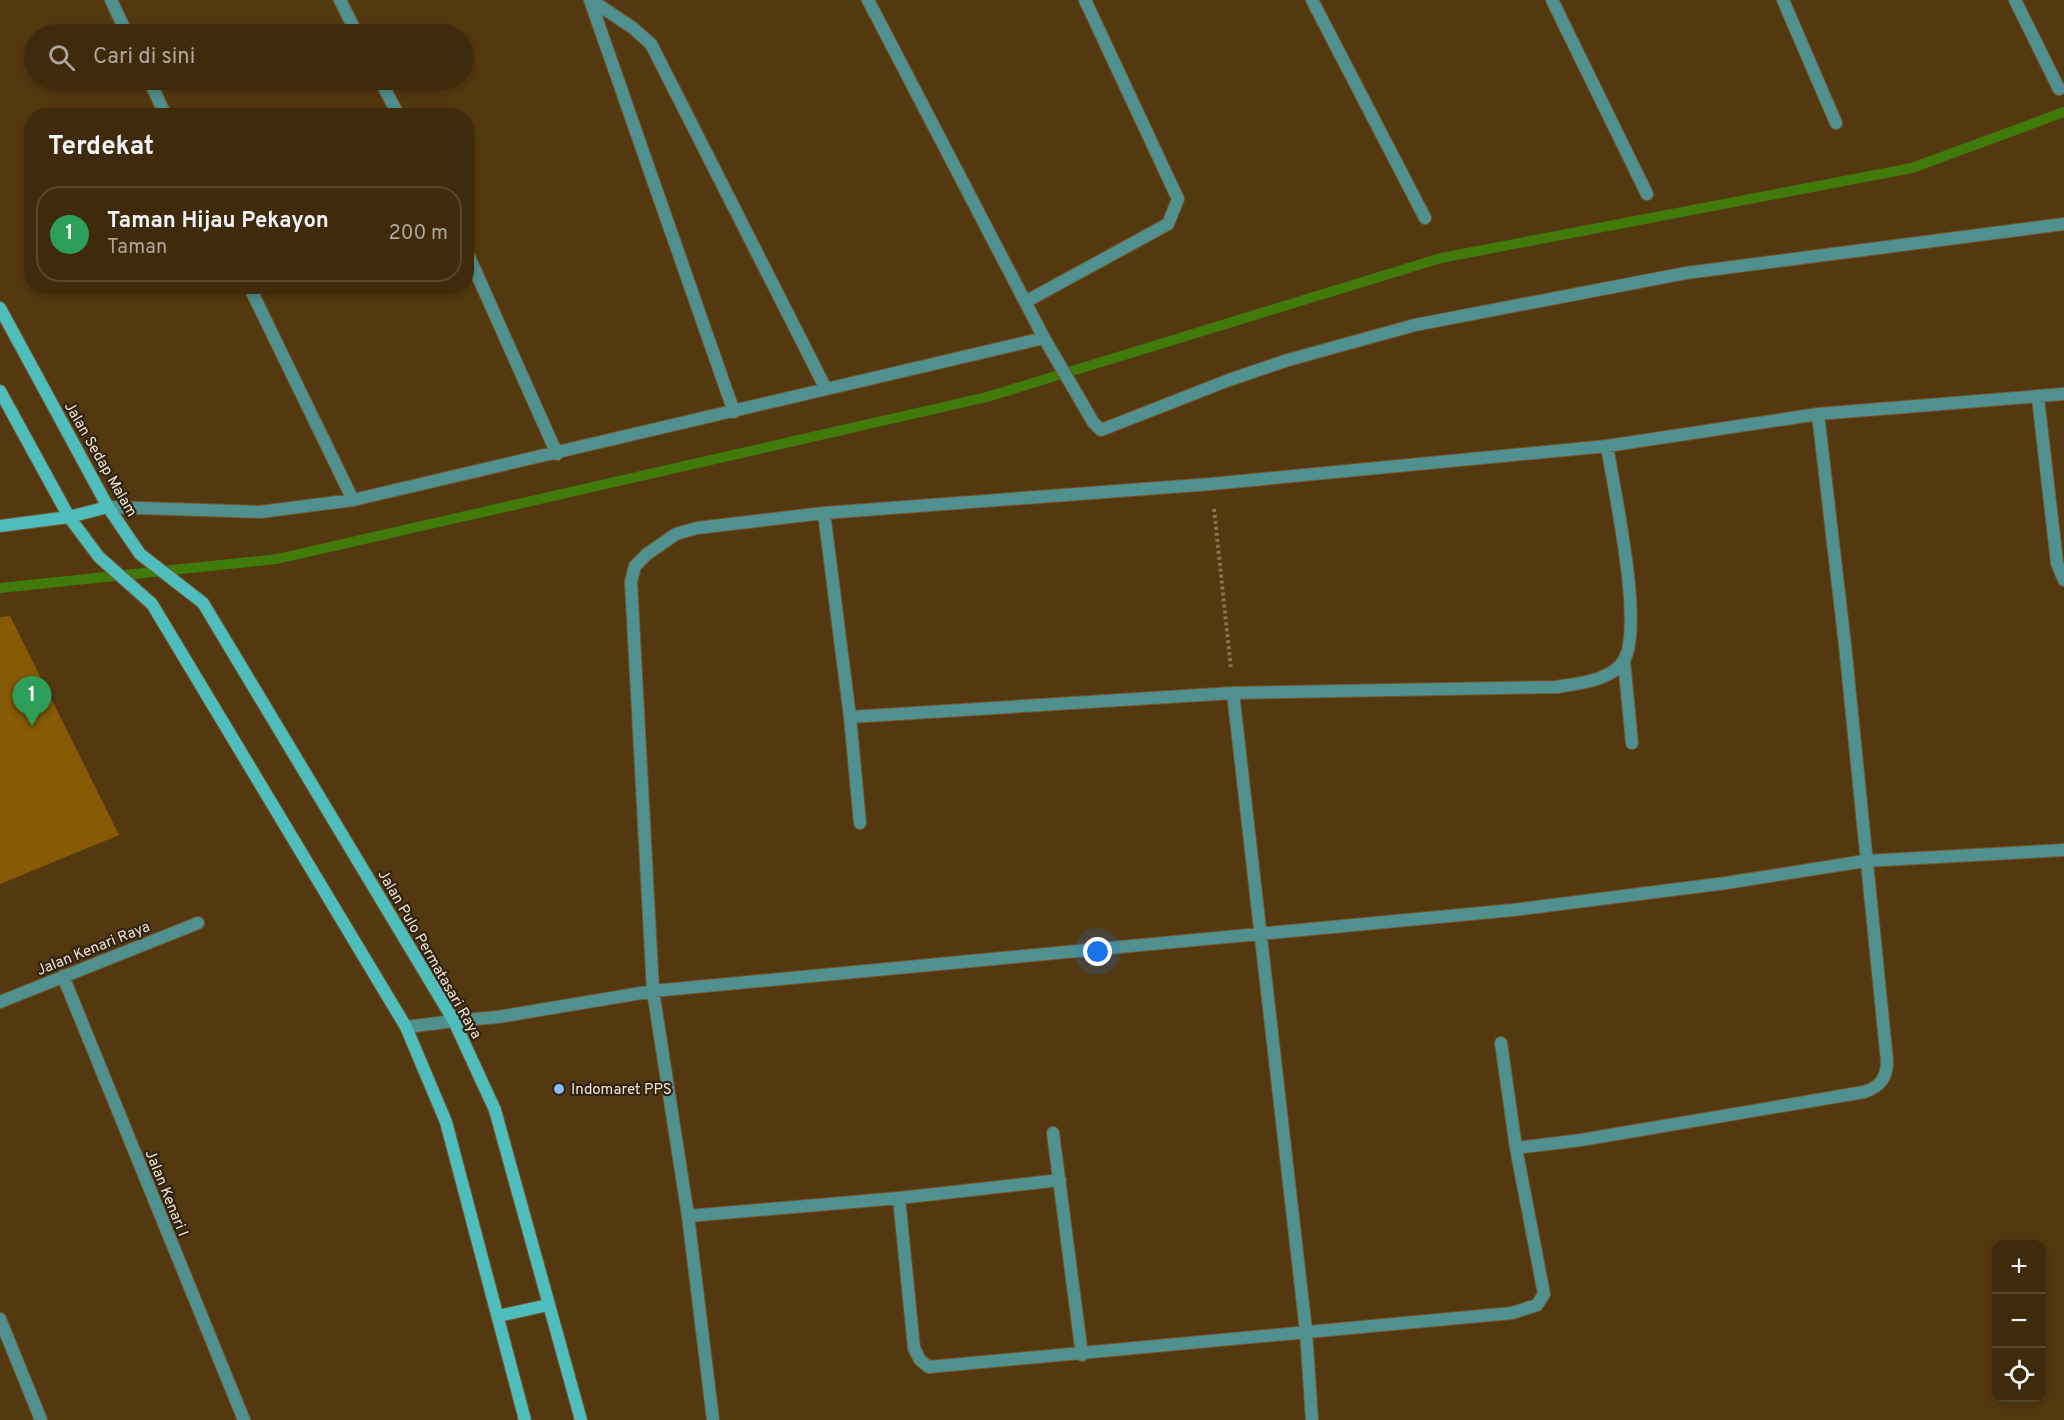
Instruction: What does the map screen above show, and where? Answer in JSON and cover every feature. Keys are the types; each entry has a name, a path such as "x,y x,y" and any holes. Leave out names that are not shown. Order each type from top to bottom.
{"street":[{"path":"111,0 122,24"},
{"path":"340,0 352,24"},
{"path":"590,0 633,28 651,44 825,387"},
{"path":"590,0 734,412"},
{"path":"1025,302 1168,224 1178,198 1085,0"},
{"path":"1312,0 1425,218"},
{"path":"1552,0 1647,194"},
{"path":"1784,0 1836,123"},
{"path":"2015,0 2059,89"},
{"path":"873,2 1044,338 1095,426 1104,430 1229,380 1288,360 1415,325 1686,273 2064,224"},
{"path":"154,90 162,108"},
{"path":"385,90 395,108"},
{"path":"474,268 557,454"},
{"path":"253,294 353,501"},
{"name":"Jalan Sedap Malam","path":"0,308 108,507 140,554 203,603"},
{"path":"0,526 69,517 108,507 260,512 353,501 734,412 825,387 1044,338"},
{"path":"0,391 69,517 99,557 152,604 406,1027 446,1122 525,1420"},
{"path":"713,1420 688,1216 653,991 632,575 635,566 646,554 676,534 697,528 824,513 1211,484 1607,446 1818,414 2038,398 2064,394"},
{"path":"2038,398 2057,563 2064,580"},
{"path":"1516,1148 1581,1140 1864,1092 1878,1086 1885,1076 1887,1061 1845,645 1818,414"},
{"path":"1607,446 1632,617 1629,645 1624,661 1632,743"},
{"path":"824,513 850,717 860,823"},
{"name":"Jalan Pulo Permatasari Raya","path":"203,603 454,1021 495,1110 581,1420"},
{"path":"850,717 1233,693 1557,687 1606,675 1624,661"},
{"path":"1233,693 1306,1331 1312,1420"},
{"path":"406,1027 498,1017 653,991 1514,910 1726,883 1865,861 2064,850"},
{"name":"Jalan Kenari Raya","path":"0,1002 198,923"},
{"name":"Jalan Kenari I","path":"63,976 244,1420"},
{"path":"899,1198 914,1348 920,1360 929,1367 1082,1355 1512,1312 1537,1305 1544,1294 1516,1148 1501,1043"},
{"path":"1053,1132 1082,1355"},
{"path":"688,1216 899,1198 1060,1180"},
{"path":"498,1316 548,1305"},
{"path":"0,1319 41,1420"}],"path":[{"path":"1211,484 1233,693"}],"shaded area":[{"path":"10,616 119,835 0,884 0,617"}],"waterway":[{"path":"0,588 277,559 987,397 1441,258 1912,168 2064,112"}],"place":[{"name":"Taman Hijau Pekayon","path":"32,726"},
{"name":"Indomaret PPS","path":"559,1089"}]}
